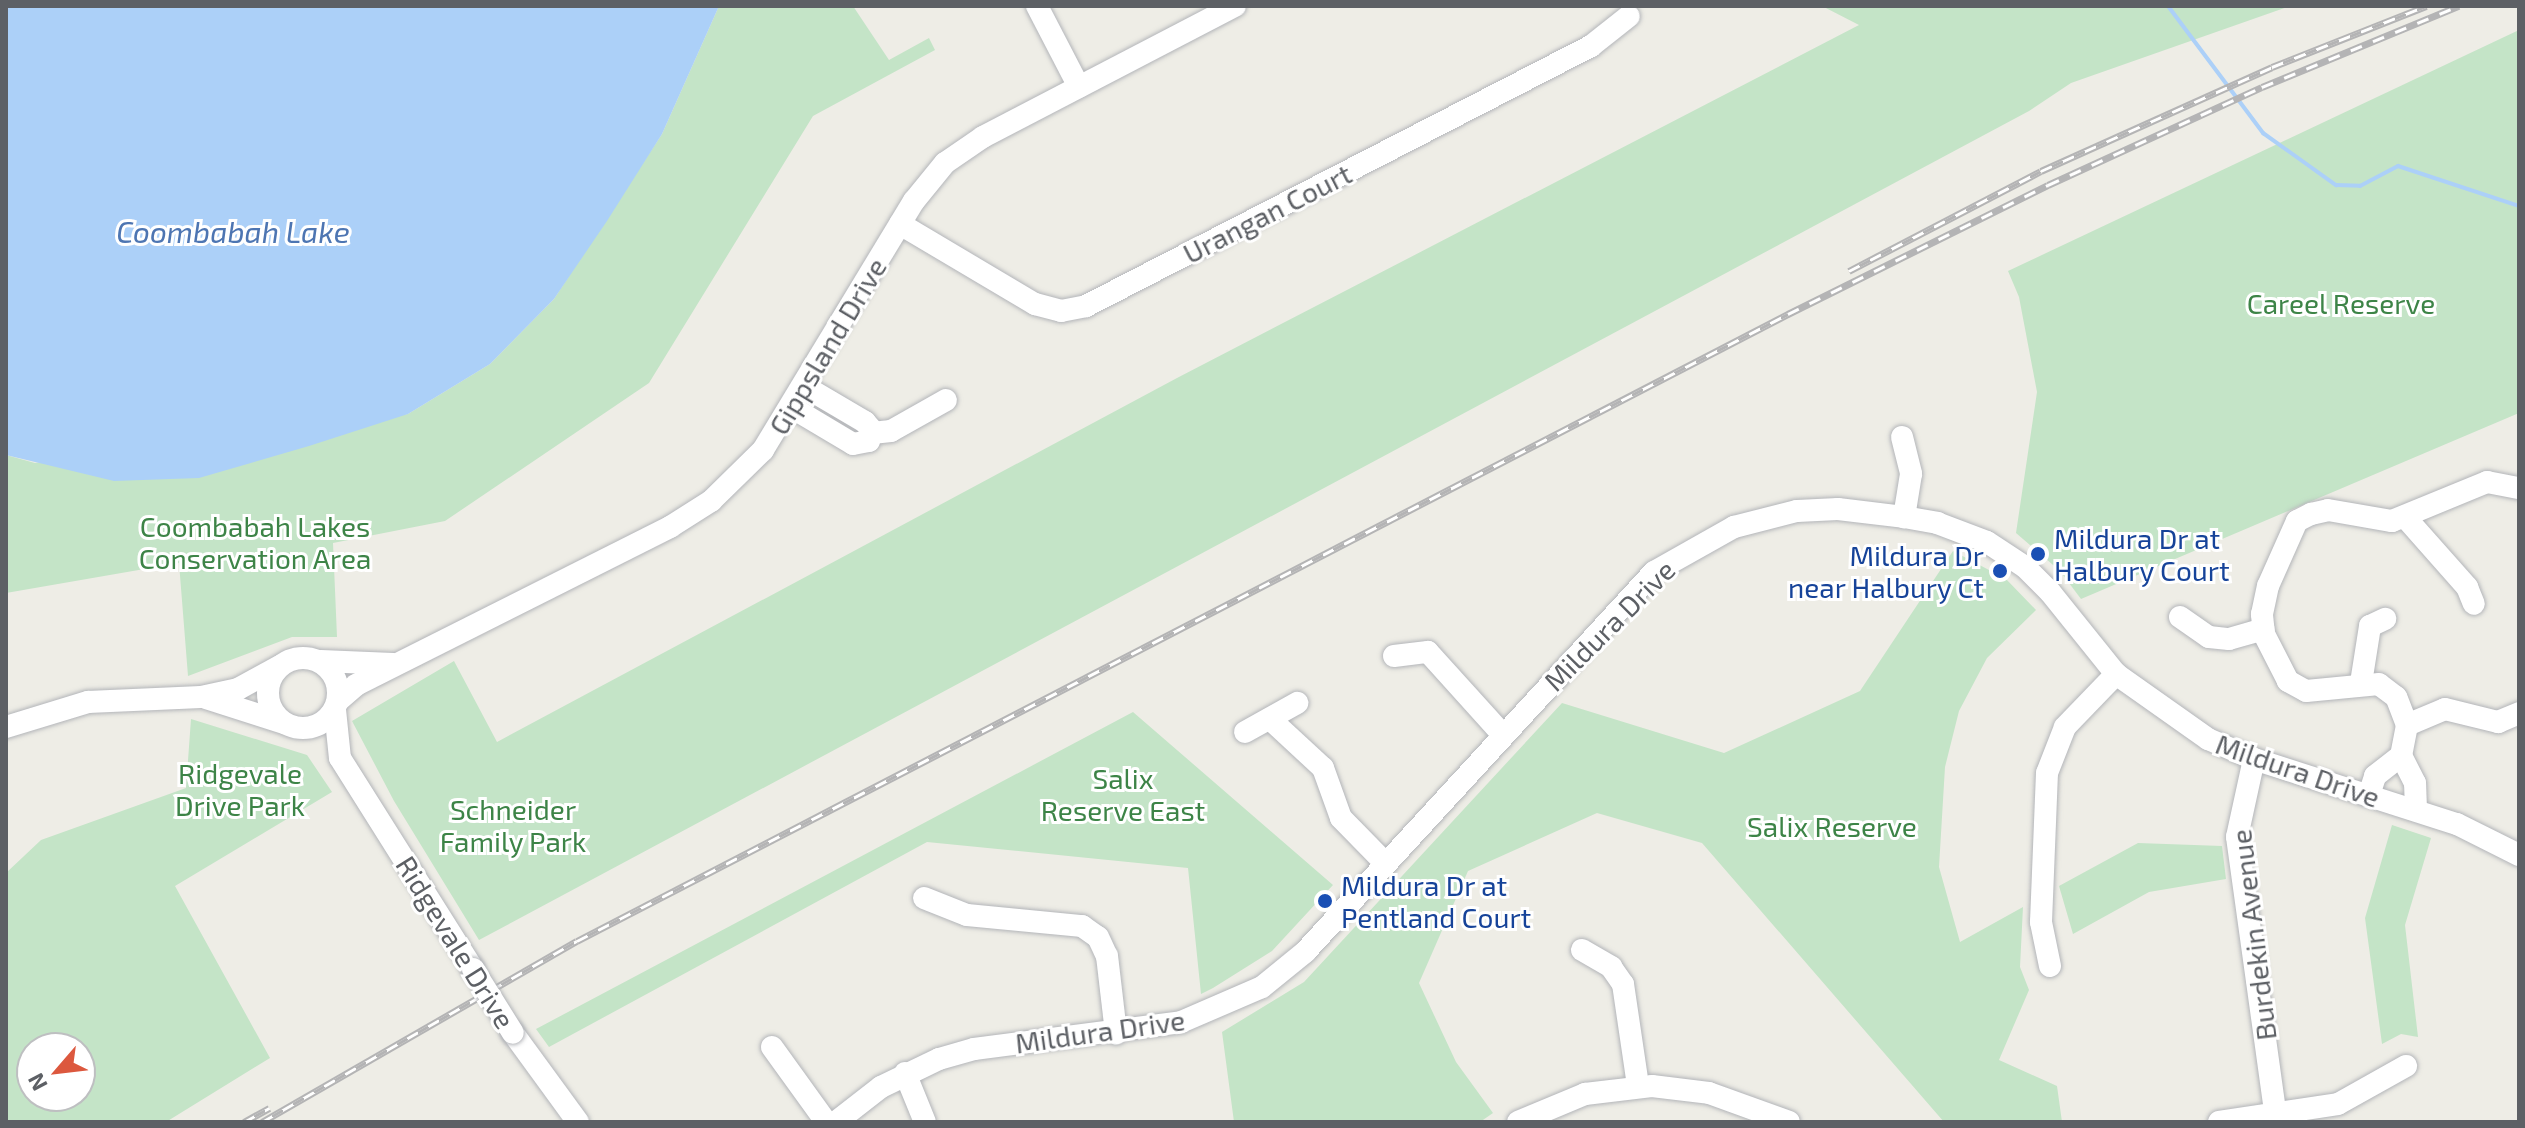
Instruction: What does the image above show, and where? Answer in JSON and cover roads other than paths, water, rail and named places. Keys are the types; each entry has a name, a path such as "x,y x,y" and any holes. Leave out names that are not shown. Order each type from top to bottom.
{"street":[{"path":"1037,6 1079,87"},
{"name":"Gippsland Drive","path":"337,705 398,664 691,515 750,466 791,407 900,224 937,172 966,147 1235,6"},
{"name":"Urangan Court","path":"900,224 1035,304 1061,311 1086,306 1591,46 1629,16"},
{"path":"804,386 865,422 872,433"},
{"path":"872,433 891,431 946,400"},
{"path":"791,407 853,444 865,444 872,433"},
{"path":"1902,437 1911,474 1904,517"},
{"path":"2416,810 2415,783 2401,756 2407,725 2396,697 2379,684 2361,683 2326,691 2297,686 2273,657 2264,629 2268,586 2297,521 2328,510 2392,521 2487,482 2519,488"},
{"path":"2422,534 2435,527 2430,507"},
{"name":"Mildura Drive","path":"836,1122 905,1073 974,1049 1116,1033 1181,1022 1262,987 1305,952 1654,572 1706,539 1797,511 1838,509 1904,517 1962,530 2025,567 2116,674 2173,719 2254,759 2416,810 2519,855"},
{"path":"2405,517 2422,534 2474,604"},
{"path":"2180,617 2209,637 2229,639 2264,629"},
{"path":"2361,683 2370,626 2385,619"},
{"path":"1394,656 1416,650 1428,652 1502,734"},
{"path":"6,727 88,702 201,697 257,682 299,657 321,661 336,677 337,705 318,725 290,725 201,697"},
{"name":"Gippsland Drive","path":"321,661 398,664"},
{"path":"280,666 268,696 290,725"},
{"path":"2050,966 2041,922 2047,773 2065,727 2116,674"},
{"path":"1245,732 1297,703"},
{"name":"Ridgevale Drive","path":"337,705 340,758"},
{"path":"2407,725 2445,709 2498,722 2519,713"},
{"path":"1270,719 1323,768 1341,818 1385,863"},
{"name":"Ridgevale Drive","path":"290,725 340,758 513,1033 578,1122"},
{"path":"2369,795 2375,776 2401,756"},
{"name":"Burdekin Avenue","path":"2254,759 2237,837 2275,1111"},
{"path":"924,898 967,915 1082,926 1098,937 1107,956 1116,1033"},
{"path":"1582,950 1611,967 1627,992 1638,1086"},
{"path":"772,1047 826,1122"},
{"path":"2219,1122 2275,1111 2338,1104 2406,1066"},
{"path":"905,1073 925,1122"},
{"path":"1518,1122 1560,1101 1638,1086 1680,1088 1736,1112 1789,1122"}],"water":[{"name":"Coombabah Lake","path":"6,6 719,6 662,134 607,221 554,299 490,364 408,414 309,446 199,478 114,481 6,455"}],"waterway":[{"path":"2168,6 2263,133 2336,185 2360,186 2398,166 2519,206"}],"railway":[{"path":"1849,271 2041,171 2272,67 2426,6"},
{"path":"262,1122 577,941 1788,314 2048,185 2262,87 2459,6"},
{"path":"244,1122 269,1108"}],"place":[{"name":"Mildura Dr at Halbury Court","path":"2038,554"},
{"name":"Mildura Dr near Halbury Ct","path":"2000,571"},
{"name":"Mildura Dr at Pentland Court","path":"1325,901"}],"park label":[{"name":"Careel Reserve","path":"2341,303"},
{"name":"Coombabah Lakes Conservation Area","path":"255,542"},
{"name":"Ridgevale Drive Park","path":"240,789"},
{"name":"Salix Reserve East","path":"1123,794"},
{"name":"Schneider Family Park","path":"513,825"},
{"name":"Salix Reserve","path":"1832,826"}]}
